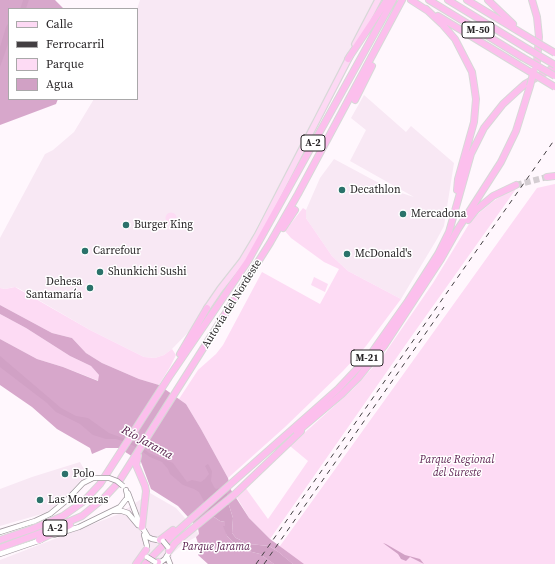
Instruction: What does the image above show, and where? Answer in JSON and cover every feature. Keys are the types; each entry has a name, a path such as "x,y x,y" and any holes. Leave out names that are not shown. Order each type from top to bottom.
{"highway":[{"path":"348,59 387,0"},
{"name":"Autovía del Nordeste","path":"0,540 51,521 78,506 90,496 100,484 169,377 248,261 393,0"},
{"name":"Autovía del Nordeste","path":"134,461 144,442 270,243 298,194 402,0"},
{"name":"M-50","path":"411,0 555,87"},
{"name":"M-50","path":"448,0 555,66"},
{"name":"M-50","path":"467,0 555,53"},
{"path":"488,0 505,18 531,39"},
{"name":"M-21","path":"449,246 501,162 516,131 537,62 537,17 532,0"},
{"name":"M-50","path":"431,1 555,76"},
{"path":"425,9 442,24 455,39 472,72 474,85 476,111 458,179 454,215"},
{"path":"355,100 387,36 388,27"},
{"name":"M-21","path":"157,563 177,537 244,472 326,400 370,355 396,319 438,254 449,232 471,154 484,128 514,93 525,84 555,66"},
{"path":"547,177 555,176"},
{"name":"M-21","path":"244,472 323,410 358,378 384,346 467,220 493,196 516,185"},
{"path":"270,243 278,236 295,210"},
{"path":"169,377 207,308"},
{"path":"159,540 205,510 256,473 323,410"},
{"path":"134,461 145,486 142,527"},
{"name":"A-2","path":"0,548 70,522 90,510 118,483 134,461"},
{"path":"39,540 84,518 97,507 104,498"},
{"path":"168,551 205,510"},
{"name":"M-21","path":"145,564 158,550 205,510"},
{"path":"136,564 147,551"}],"main road":[{"path":"207,308 242,261 257,236 378,0"}],"street":[{"path":"0,532 35,521 50,514 67,500 83,483 93,478 109,478 117,481 124,488 132,500 142,527 148,536 159,540 168,551 170,564"},
{"path":"0,554 79,527 120,506 126,501 127,496 124,488"},
{"path":"108,512 122,511 132,516 146,538 147,551 157,563 168,551"},
{"path":"147,551 159,540"}],"shaded area":[{"path":"140,0 374,0 242,258 204,316 172,349 164,355 155,358 144,357 90,330 18,288 0,288 0,238 45,154 53,150 74,132 93,100 138,100 137,8"},
{"path":"364,95 406,132 411,126 454,163 444,226 401,299 348,271 332,256 306,218 306,210 320,178 334,159 392,190 414,197 350,161 366,130 351,118"},
{"path":"80,462 88,476 81,480 56,506 45,513 0,526 0,489"},
{"path":"150,493 176,508 199,534 183,544 172,554 171,559 174,564 0,564 0,560 119,514"}],"green space":[{"path":"0,0 55,0 63,8 8,8 8,100 58,100 56,104 0,125"},
{"name":"Parque Regional del Sureste","path":"555,184 555,564 267,564 537,188"},
{"path":"516,189 270,539 249,518 236,496 245,487 268,519 308,461 290,446 353,389 383,356 433,283 469,224 492,202 506,193"},
{"path":"303,208 306,210 306,218 332,256 348,271 401,299 366,346 343,371 285,427 228,478 186,404 179,399 198,370 216,354 223,345 262,272 320,304 339,269 324,262 291,238 285,231"},
{"path":"169,213 173,213 175,214 175,222 169,223 166,220 166,216"},
{"path":"314,277 328,284 325,292 311,285"},
{"path":"15,287 90,330 144,357 155,358 164,355 172,349 176,355 159,385 139,379 102,363 86,353 72,338 52,333 0,305 0,288 5,289"},
{"name":"Parque Jarama","path":"0,305 52,333 72,338 86,353 102,363 139,379 159,385 186,404 228,478 231,490 249,518 270,539 304,564 293,564 269,546 249,544 236,538 232,533 233,518 227,499 216,503 214,517 225,522 227,536 233,542 247,549 248,551 260,554 274,564 208,564 198,555 200,550 196,537 199,534 198,528 178,506 151,489 141,462 119,448 106,448 92,454 90,448 57,429 32,407 0,385 0,339 37,359 63,367 98,381 99,375 91,366 70,356 26,328 0,314"},
{"path":"0,314 26,328 70,356 91,366 99,375 99,381 37,359 0,339"}],"water":[{"path":"8,24 8,44 0,67 0,47"},
{"path":"0,356 61,408 76,416 88,418 109,433 136,443 149,453 173,463 187,482 192,480 201,482 205,479 209,474 205,466 208,464 212,471 211,481 214,487 216,489 221,488 227,494 227,499 233,518 232,533 236,538 249,544 269,546 293,564 274,564 260,554 248,551 247,549 233,542 227,536 223,526 225,526 225,522 214,517 199,492 183,485 170,474 162,462 150,457 134,446 125,442 93,435 80,424 56,412 47,403 0,367"},
{"path":"383,543 405,555 420,559 424,564 410,557 406,561 401,559 398,554"}],"waterway":[{"name":"Río Jarama","path":"23,8 26,0"}],"tunnel":[{"path":"516,185 547,177"}],"railway":[{"path":"256,564 555,139"},
{"path":"264,564 444,307"}],"place":[{"name":"Decathlon","path":"342,190"},
{"name":"Mercadona","path":"403,214"},
{"name":"Burger King","path":"126,225"},
{"name":"Carrefour","path":"85,251"},
{"name":"McDonald's","path":"347,254"},
{"name":"Shunkichi Sushi","path":"100,272"},
{"name":"Dehesa Santamaría","path":"90,288"},
{"name":"Polo","path":"65,474"},
{"name":"Las Moreras","path":"40,500"}]}
